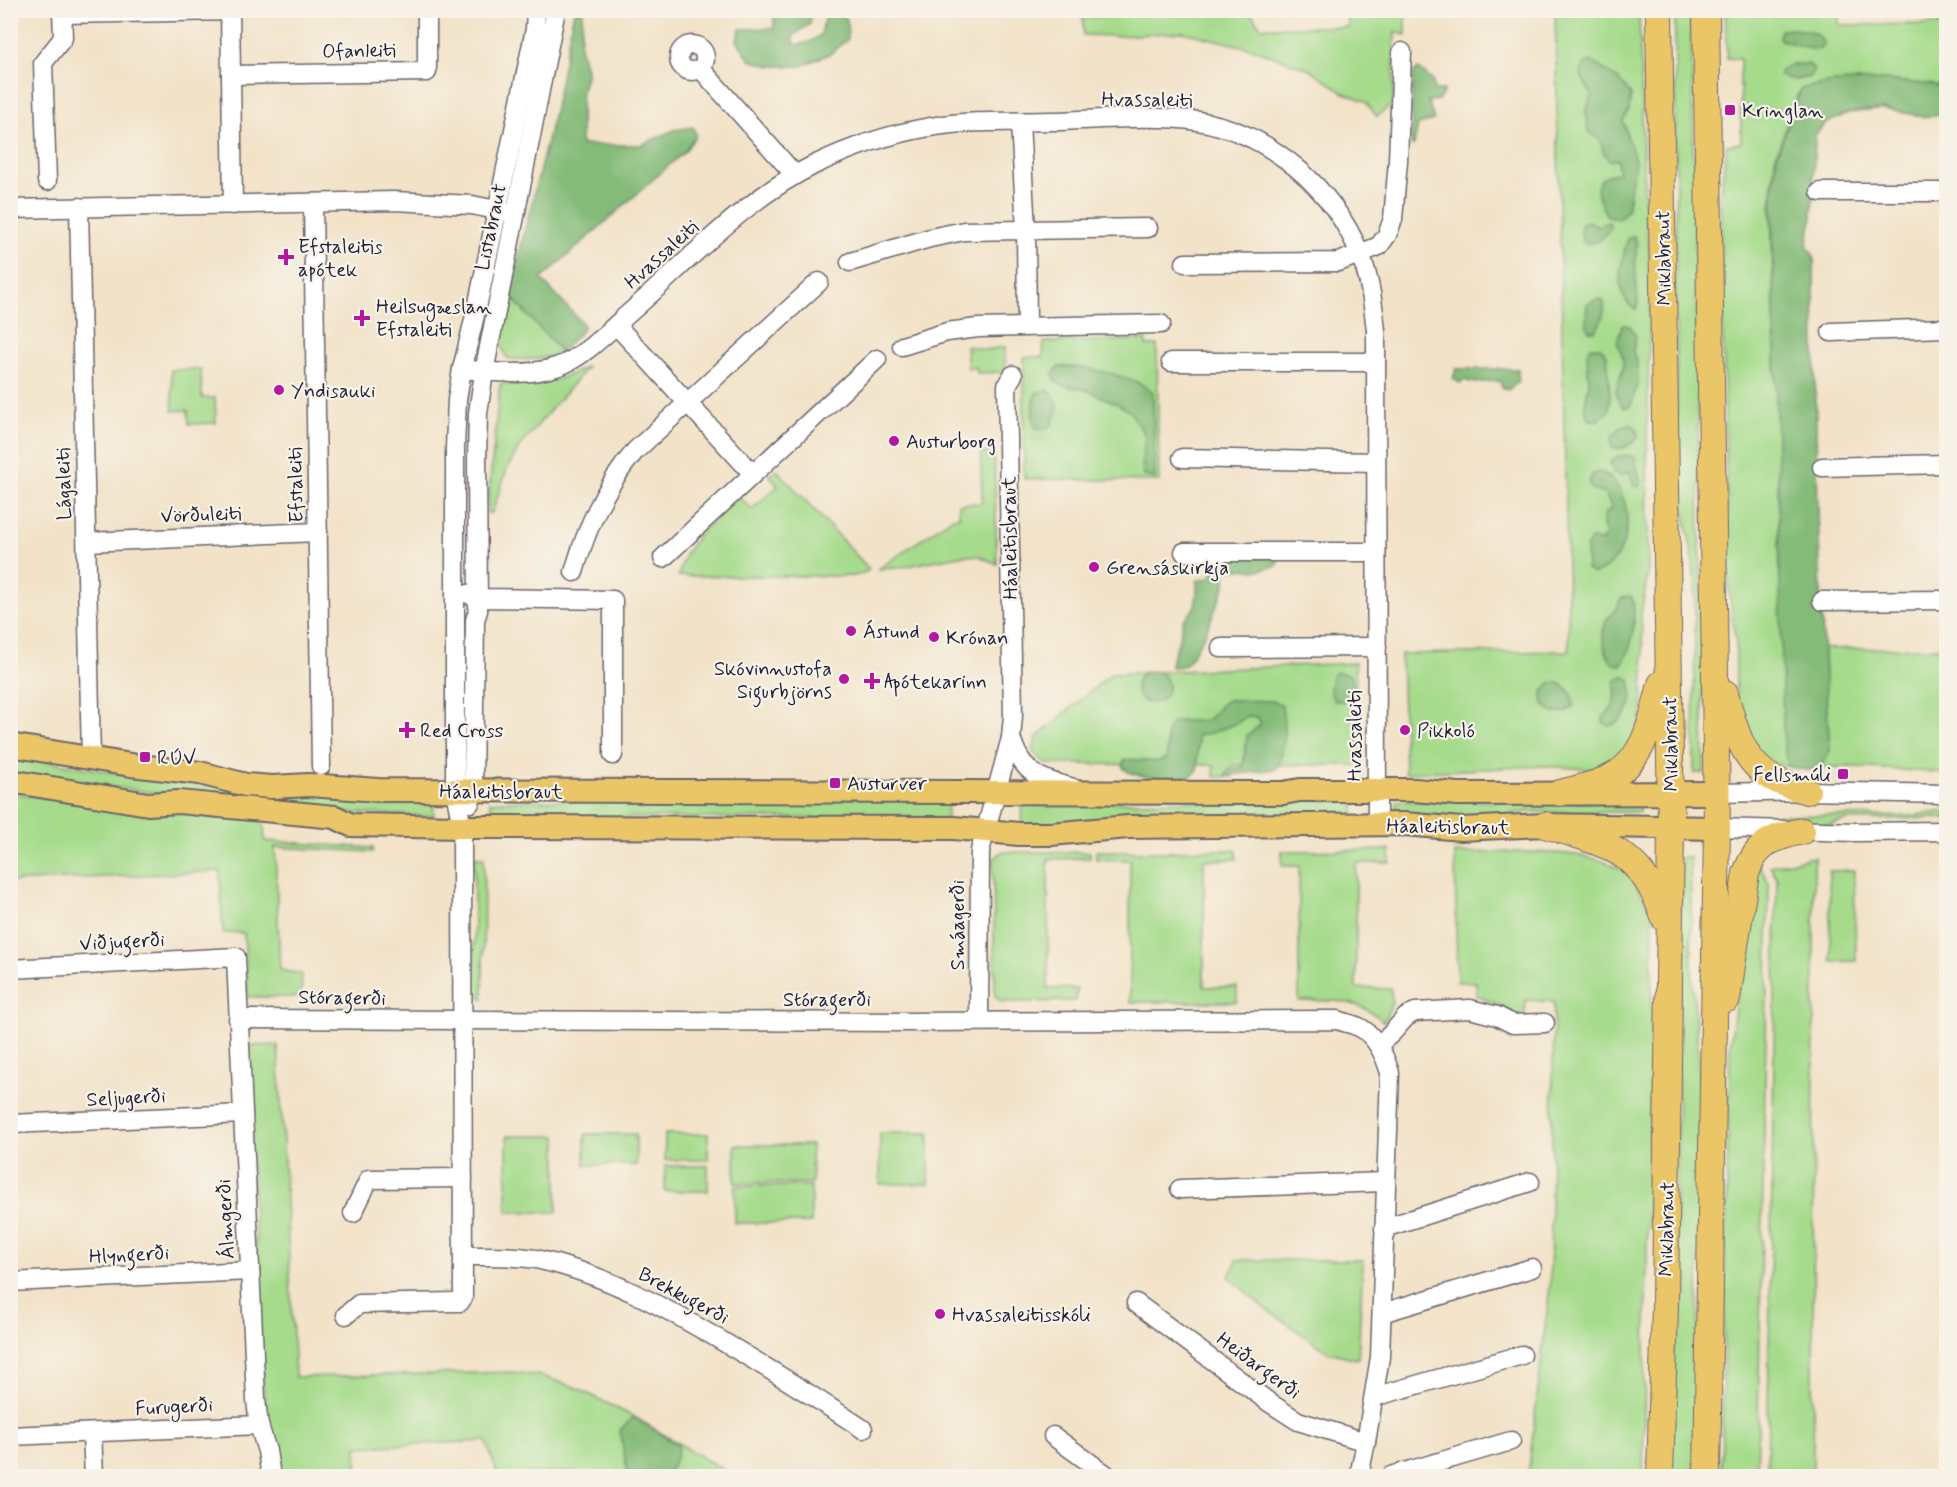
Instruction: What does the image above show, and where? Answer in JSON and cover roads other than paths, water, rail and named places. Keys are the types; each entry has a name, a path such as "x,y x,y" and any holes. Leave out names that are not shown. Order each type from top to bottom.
{"highway":[{"name":"Miklabraut","path":"1659,10 1671,826 1665,1305 1660,1476"},
{"path":"1706,10 1717,793 1707,1476"},
{"path":"1709,182 1722,123 1721,10"},
{"path":"1560,793 1601,782 1615,775 1641,747 1648,731 1669,655"},
{"path":"1716,660 1740,744 1751,761 1775,780 1807,791"},
{"path":"1545,825 1595,841 1617,851 1638,867 1650,884 1670,933"},
{"path":"1714,1039 1729,994 1746,873 1750,863 1760,847 1767,842 1802,831"}],"main road":[{"name":"Háaleitisbraut","path":"10,745 91,759 200,773 246,785 272,787 309,785 378,790 996,791 1252,794 1300,790 1415,790 1458,794 1717,793"},
{"name":"Háaleitisbraut","path":"10,781 148,804 179,802 335,816 351,825 945,828 1019,834 1051,834 1128,827 1377,824 1461,829 1545,825 1717,828"}],"street":[{"name":"Ofanleiti","path":"231,75 427,72 427,10"},
{"name":"Listabraut","path":"464,791 455,590 457,400 535,29 536,10"},
{"name":"Listabraut","path":"462,827 475,620 478,611 478,425 484,372 556,10"},
{"path":"47,181 43,63 63,38 62,12 230,11 233,205"},
{"path":"1185,263 1339,262 1379,246 1387,236 1393,219 1398,161 1402,52"},
{"path":"700,69 795,175"},
{"name":"Hvassaleiti","path":"462,369 532,373 560,366 573,359 616,325 730,222 795,175 857,146 905,132 954,124 1157,118 1182,119 1224,127 1257,141 1275,151 1307,177 1341,219 1360,255 1368,277 1373,302 1376,330 1377,824"},
{"path":"1020,122 1028,325"},
{"path":"1820,192 1947,192"},
{"path":"10,209 428,202 472,205 516,214"},
{"name":"Efstaleiti","path":"313,203 321,766"},
{"name":"Lágaleiti","path":"79,207 91,759"},
{"path":"850,262 930,238 964,231 1148,228"},
{"path":"574,572 592,516 608,487 634,451 819,282"},
{"path":"902,346 947,332 978,328 1028,325 1161,324"},
{"path":"616,325 753,474"},
{"path":"1831,332 1947,328"},
{"path":"663,558 877,359"},
{"path":"1171,362 1376,362"},
{"name":"Háaleitisbraut","path":"986,831 1011,738 1013,716 1007,385 1013,375"},
{"path":"1182,458 1376,462"},
{"path":"1822,467 1947,464"},
{"name":"Vörðuleiti","path":"87,542 318,532"},
{"path":"1184,552 1376,552"},
{"path":"455,590 478,598 613,600 613,755"},
{"path":"1822,601 1947,600"},
{"path":"1221,648 1377,647"},
{"name":"Háaleitisbraut","path":"1011,738 1021,762 1032,774 1038,778 1086,792"},
{"name":"Háaleitisbraut","path":"1717,793 1807,791 1947,794"},
{"path":"346,1315 359,1304 460,1302 463,1297 462,827"},
{"name":"Háaleitisbraut","path":"1717,828 1802,831 1947,831"},
{"name":"Smáagerði","path":"979,1021 980,858 986,831"},
{"name":"Viðjugerði","path":"10,969 236,957"},
{"name":"Álmgerði","path":"236,957 259,1425 267,1451 271,1476"},
{"path":"1378,1045 1415,1011 1470,1009 1497,1016 1513,1024 1545,1023"},
{"name":"Stóragerði","path":"238,1019 1338,1020 1362,1029 1378,1045 1386,1058 1390,1073 1385,1182"},
{"name":"Seljugerði","path":"10,1124 243,1114"},
{"path":"353,1213 369,1179 463,1178"},
{"path":"1180,1189 1385,1182 1380,1357 1359,1476"},
{"path":"1384,1228 1530,1182"},
{"name":"Brekkugerði","path":"463,1256 536,1259 623,1287 684,1317 815,1397 862,1429"},
{"path":"1382,1313 1532,1268"},
{"name":"Hlyngerði","path":"10,1282 250,1271"},
{"name":"Heiðargerði","path":"1136,1303 1270,1403 1298,1421 1366,1442"},
{"path":"1374,1397 1522,1355"},
{"name":"Furugerði","path":"10,1436 259,1425"},
{"path":"92,1433 94,1476"},
{"path":"1053,1436 1108,1476"},
{"path":"1391,1476 1511,1441"}],"place":[{"name":"Kringlan","path":"1730,110"},
{"name":"Efstaleitis apótek","path":"286,257"},
{"name":"Heilsugæslan Efstaleiti","path":"362,318"},
{"name":"Yndisauki","path":"279,390"},
{"name":"Austurborg","path":"894,441"},
{"name":"Grensáskirkja","path":"1094,567"},
{"name":"Ástund","path":"851,631"},
{"name":"Krónan","path":"934,637"},
{"name":"Skóvinnustofa Sigurbjörns","path":"844,679"},
{"name":"Apótekarinn","path":"872,681"},
{"name":"Red Cross","path":"407,730"},
{"name":"Pikkoló","path":"1405,730"},
{"name":"RÚV","path":"145,757"},
{"name":"Fellsmúli","path":"1843,774"},
{"name":"Austurver","path":"835,783"},
{"name":"Hvassaleitisskóli","path":"940,1314"}]}
